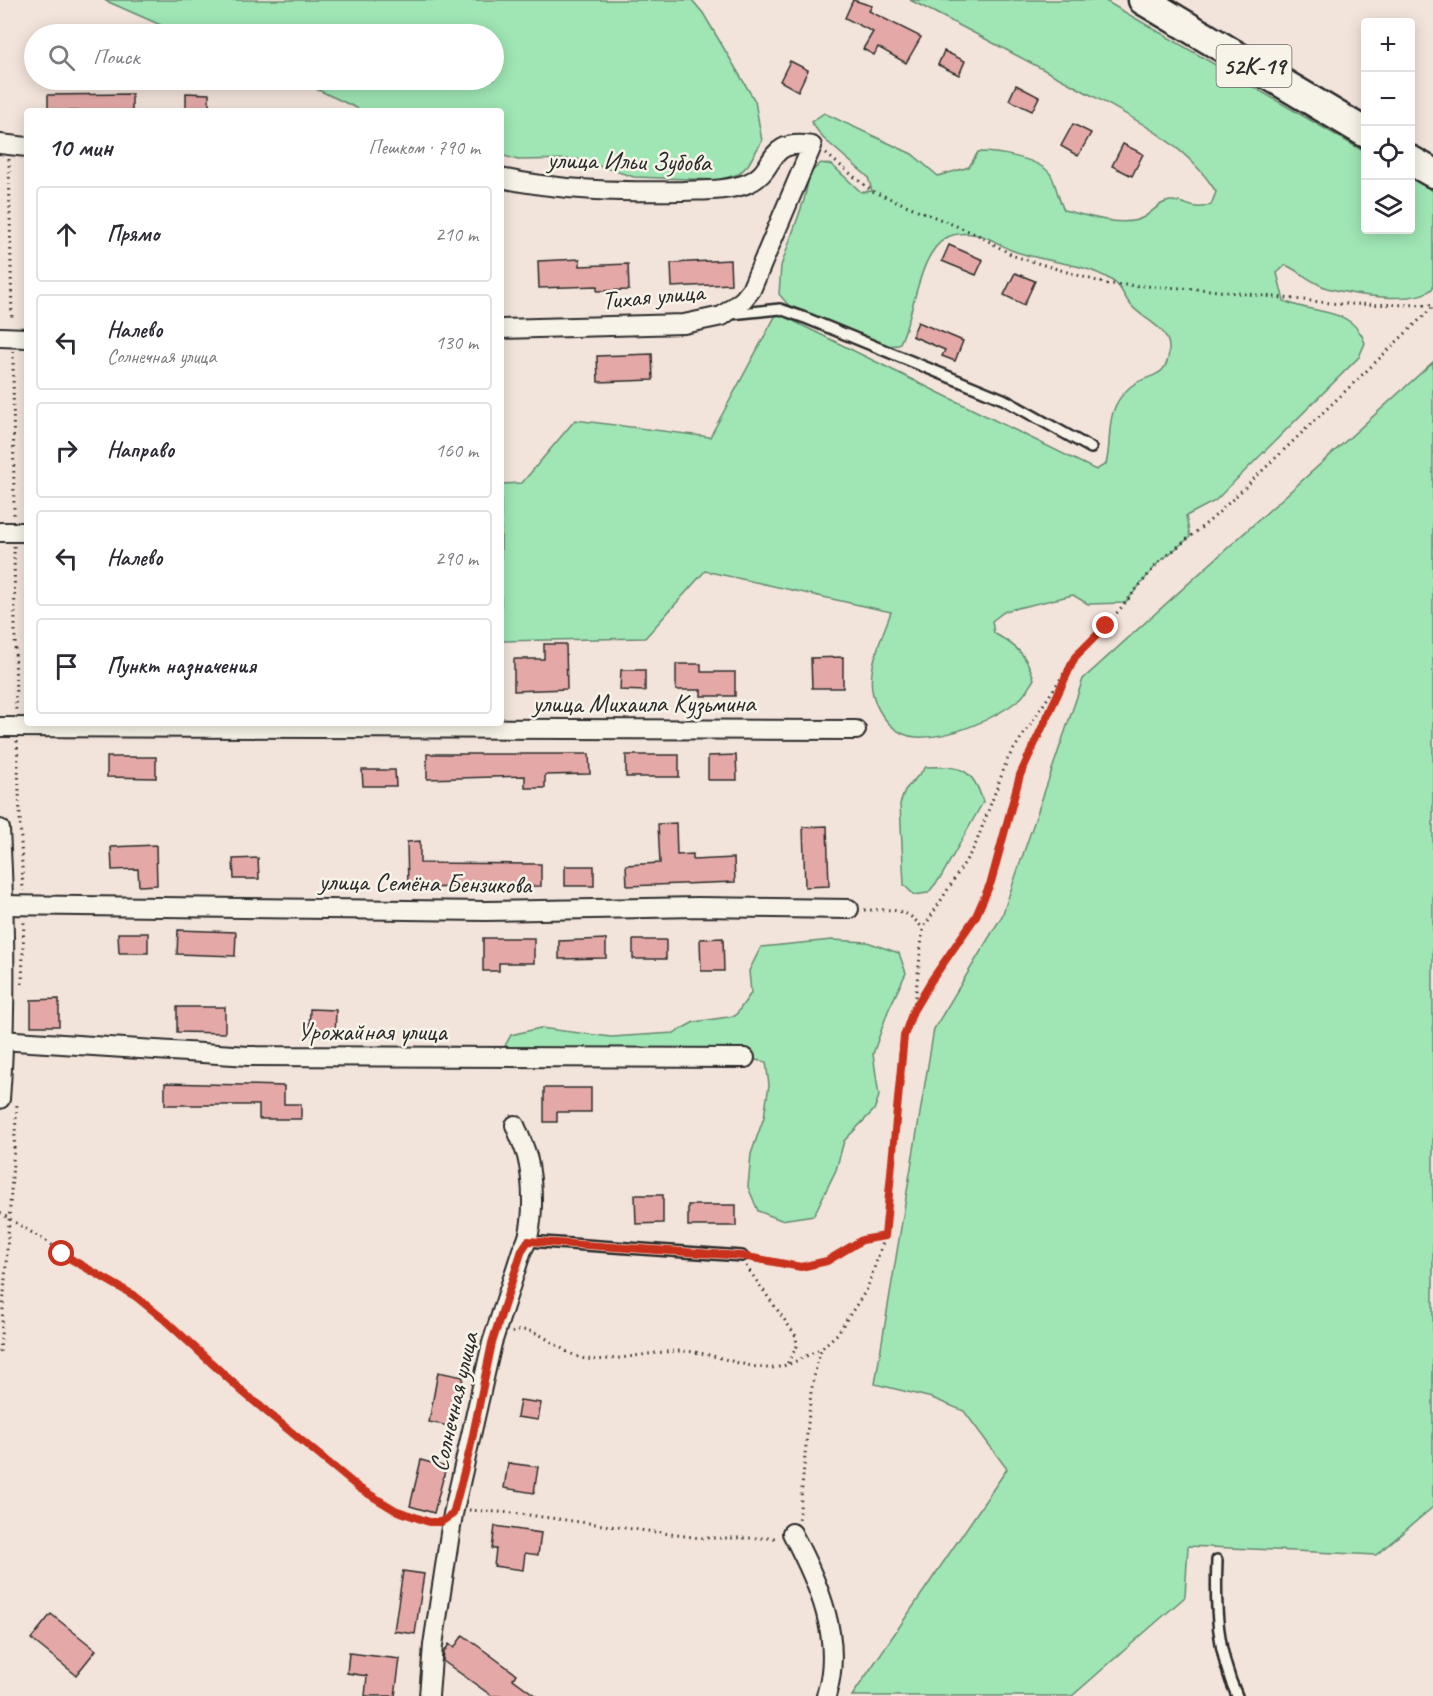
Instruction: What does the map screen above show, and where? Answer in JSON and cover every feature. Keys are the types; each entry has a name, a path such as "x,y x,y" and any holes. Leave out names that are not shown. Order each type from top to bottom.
{"main road":[{"name":"52К-19","path":"1143,0 1361,131"},
{"path":"1415,163 1433,173"}],"street":[{"name":"улица Ильи Зубова","path":"504,178 576,188 718,190 748,183 763,172 780,148 796,144 812,146"},
{"path":"4,145 24,147"},
{"name":"Тихая улица","path":"504,329 684,324 722,316 743,300 751,290 812,146"},
{"name":"улица Михаила Кузьмина","path":"8,726 856,729"},
{"path":"0,829 2,1040 8,1100"},
{"name":"улица Семёна Бензикова","path":"2,905 486,911 698,908 849,909"},
{"name":"Урожайная улица","path":"2,1040 249,1056 745,1058"},
{"name":"Солнечная улица","path":"429,1696 433,1645 453,1514 470,1449 492,1343 522,1250 528,1241 532,1191 527,1156 515,1125"},
{"path":"792,1533 824,1599 831,1646 831,1682 826,1696"}],"lane":[{"path":"722,316 780,309 1003,399 1091,448"},
{"path":"528,1241 742,1256"},
{"path":"1217,1560 1215,1609 1219,1639 1237,1696"}],"path":[{"path":"4,145 13,338 14,532 8,726 24,905 22,984"},
{"path":"812,146 832,157 872,191 978,235 1014,256 1107,284 1200,289 1340,304 1433,306"},
{"path":"492,1343 523,1329 537,1332 565,1351 586,1359 698,1352 767,1368 787,1365 822,1348 837,1334 867,1289 885,1236 899,1067 904,1036 913,1011 923,929 975,846 1008,758 1075,657 1106,626 1158,563 1213,518 1433,306"},
{"path":"913,1011 976,916 991,882 1020,775 1075,657"},
{"path":"849,909 896,911 913,915 923,929"},
{"path":"0,1352 8,1220 8,1100"},
{"path":"0,1214 135,1296 166,1321 244,1393 359,1488 395,1510 429,1522 441,1522 453,1514 469,1510 513,1513 700,1538 775,1539 792,1533 799,1521 811,1392 822,1348"},
{"path":"742,1256 783,1265 810,1267 827,1261 862,1240 885,1236"},
{"path":"742,1256 748,1272 796,1336 797,1346 787,1365"},
{"path":"0,1691 3,1696"}],"green space":[{"path":"104,0 692,0 703,13 755,101 762,141 748,165 739,174 718,180 634,177 577,159 518,160 504,156 504,108 357,108 318,90 504,90 504,24 158,24"},
{"path":"910,0 1104,0 1361,150 1361,234 1415,234 1415,180 1433,191 1433,288 1412,296 1382,297 1327,288 1286,265 1277,273 1284,301 1331,313 1352,323 1365,343 1359,357 1215,501 1186,516 1190,537 1158,563 1125,603 1088,604 1073,595 1005,611 992,621 994,633 1024,656 1034,679 1021,698 972,726 943,735 916,737 901,733 883,716 875,702 871,685 876,652 891,612 705,571 645,638 504,641 504,484 522,483 575,420 710,437 777,313 1096,470 1106,464 1110,425 1115,406 1129,388 1164,368 1169,351 1168,343 1161,330 1135,310 1115,282 1087,269 1011,250 982,236 957,234 946,238 936,246 929,258 899,345 885,346 789,306 779,294 781,266 804,200 810,173 821,163 832,165 861,192 872,191 868,177 823,138 811,122 824,113 912,154 938,176 969,167 978,152 996,153 1028,160 1038,164 1051,175 1064,210 1092,217 1125,222 1142,218 1170,201 1199,207 1211,205 1216,192 1189,158 1154,131 1078,88"},
{"path":"1433,362 1433,1507 1376,1555 1188,1546 1185,1597 1072,1696 852,1696 1007,1469 964,1411 932,1398 875,1384 934,1029 1002,916 1083,679"},
{"path":"926,767 948,767 964,771 975,782 983,802 941,877 928,893 914,895 904,885 900,804 905,790"},
{"path":"832,940 867,942 899,953 906,973 888,1011 873,1054 879,1096 874,1110 844,1141 836,1170 814,1215 781,1220 758,1211 748,1187 751,1154 764,1117 769,1085 766,1062 745,1058 530,1057 505,1046 511,1035 540,1028 611,1037 674,1033 694,1022 735,1016 751,993 749,971 761,947"}],"building":[{"path":"853,0 872,6 869,11 921,37 906,63 878,47 874,55 863,49 873,32 845,18"},
{"path":"944,51 965,61 959,75 938,65"},
{"path":"790,61 808,70 798,91 780,81"},
{"path":"1016,85 1039,97 1032,111 1009,100"},
{"path":"186,93 209,94 209,108 186,108"},
{"path":"132,94 132,108 48,108 48,95"},
{"path":"1073,124 1091,133 1078,156 1061,146"},
{"path":"1123,144 1143,154 1132,176 1112,166"},
{"path":"949,245 983,260 976,275 942,261"},
{"path":"580,259 580,266 628,264 629,290 597,291 597,286 539,288 538,261"},
{"path":"730,260 731,284 672,287 671,263"},
{"path":"1015,273 1035,281 1024,305 1004,295"},
{"path":"918,322 963,341 955,361 942,356 945,350 912,336"},
{"path":"652,354 653,380 598,382 597,356"},
{"path":"544,644 566,644 567,689 514,691 514,659 544,659"},
{"path":"843,657 843,688 812,688 811,658"},
{"path":"676,664 701,664 701,672 735,672 735,696 701,696 701,690 676,690"},
{"path":"621,670 645,670 645,691 620,690"},
{"path":"427,754 589,754 590,774 545,775 545,788 525,788 525,776 427,779"},
{"path":"626,755 679,755 679,777 626,777"},
{"path":"736,755 737,780 708,780 708,756"},
{"path":"107,757 156,757 156,778 107,777"},
{"path":"362,770 395,770 396,786 363,786"},
{"path":"676,823 677,855 693,854 693,860 734,858 735,882 627,886 626,865 660,863 658,824"},
{"path":"827,826 829,886 805,887 803,827"},
{"path":"420,841 420,863 541,864 541,886 408,888 407,842"},
{"path":"156,845 157,885 139,886 138,869 112,870 111,847"},
{"path":"258,858 259,879 234,879 233,859"},
{"path":"565,866 594,866 594,886 565,886"},
{"path":"178,930 236,932 235,956 177,954"},
{"path":"118,933 148,933 148,953 119,953"},
{"path":"483,938 534,938 534,963 499,963 499,971 483,971"},
{"path":"723,938 724,971 701,971 700,939"},
{"path":"606,939 606,958 559,959 559,941"},
{"path":"633,940 666,940 666,959 633,959"},
{"path":"59,999 59,1026 31,1026 31,1000"},
{"path":"177,1007 225,1007 225,1033 177,1032"},
{"path":"310,1009 336,1010 335,1036 309,1035"},
{"path":"165,1083 284,1086 284,1104 301,1104 301,1119 259,1119 259,1105 165,1105"},
{"path":"544,1088 591,1088 591,1112 557,1112 557,1122 544,1122"},
{"path":"635,1195 663,1195 663,1223 636,1224"},
{"path":"688,1205 736,1205 736,1226 688,1226"},
{"path":"438,1372 463,1377 454,1427 429,1422"},
{"path":"520,1400 541,1403 538,1420 517,1417"},
{"path":"421,1460 446,1467 434,1513 410,1506"},
{"path":"508,1463 538,1467 534,1493 504,1488"},
{"path":"495,1526 541,1533 538,1555 525,1553 523,1570 494,1566 496,1549 492,1549"},
{"path":"403,1571 424,1574 415,1634 394,1631"},
{"path":"51,1614 96,1650 76,1675 31,1639"},
{"path":"463,1635 516,1674 513,1679 536,1696 492,1696 443,1661 444,1652 449,1644 454,1648"},
{"path":"349,1653 400,1659 395,1696 365,1696 367,1676 347,1673"}],"route":[{"path":"62,1254 135,1296 166,1321 244,1393 359,1488 395,1510 429,1522 441,1522 453,1514 470,1449 492,1343 522,1250 528,1241 742,1256 783,1265 810,1267 827,1261 862,1240 885,1236 899,1067 904,1036 913,1011 931,981 957,948 976,916 991,882 1020,775 1075,657 1106,626"}]}
